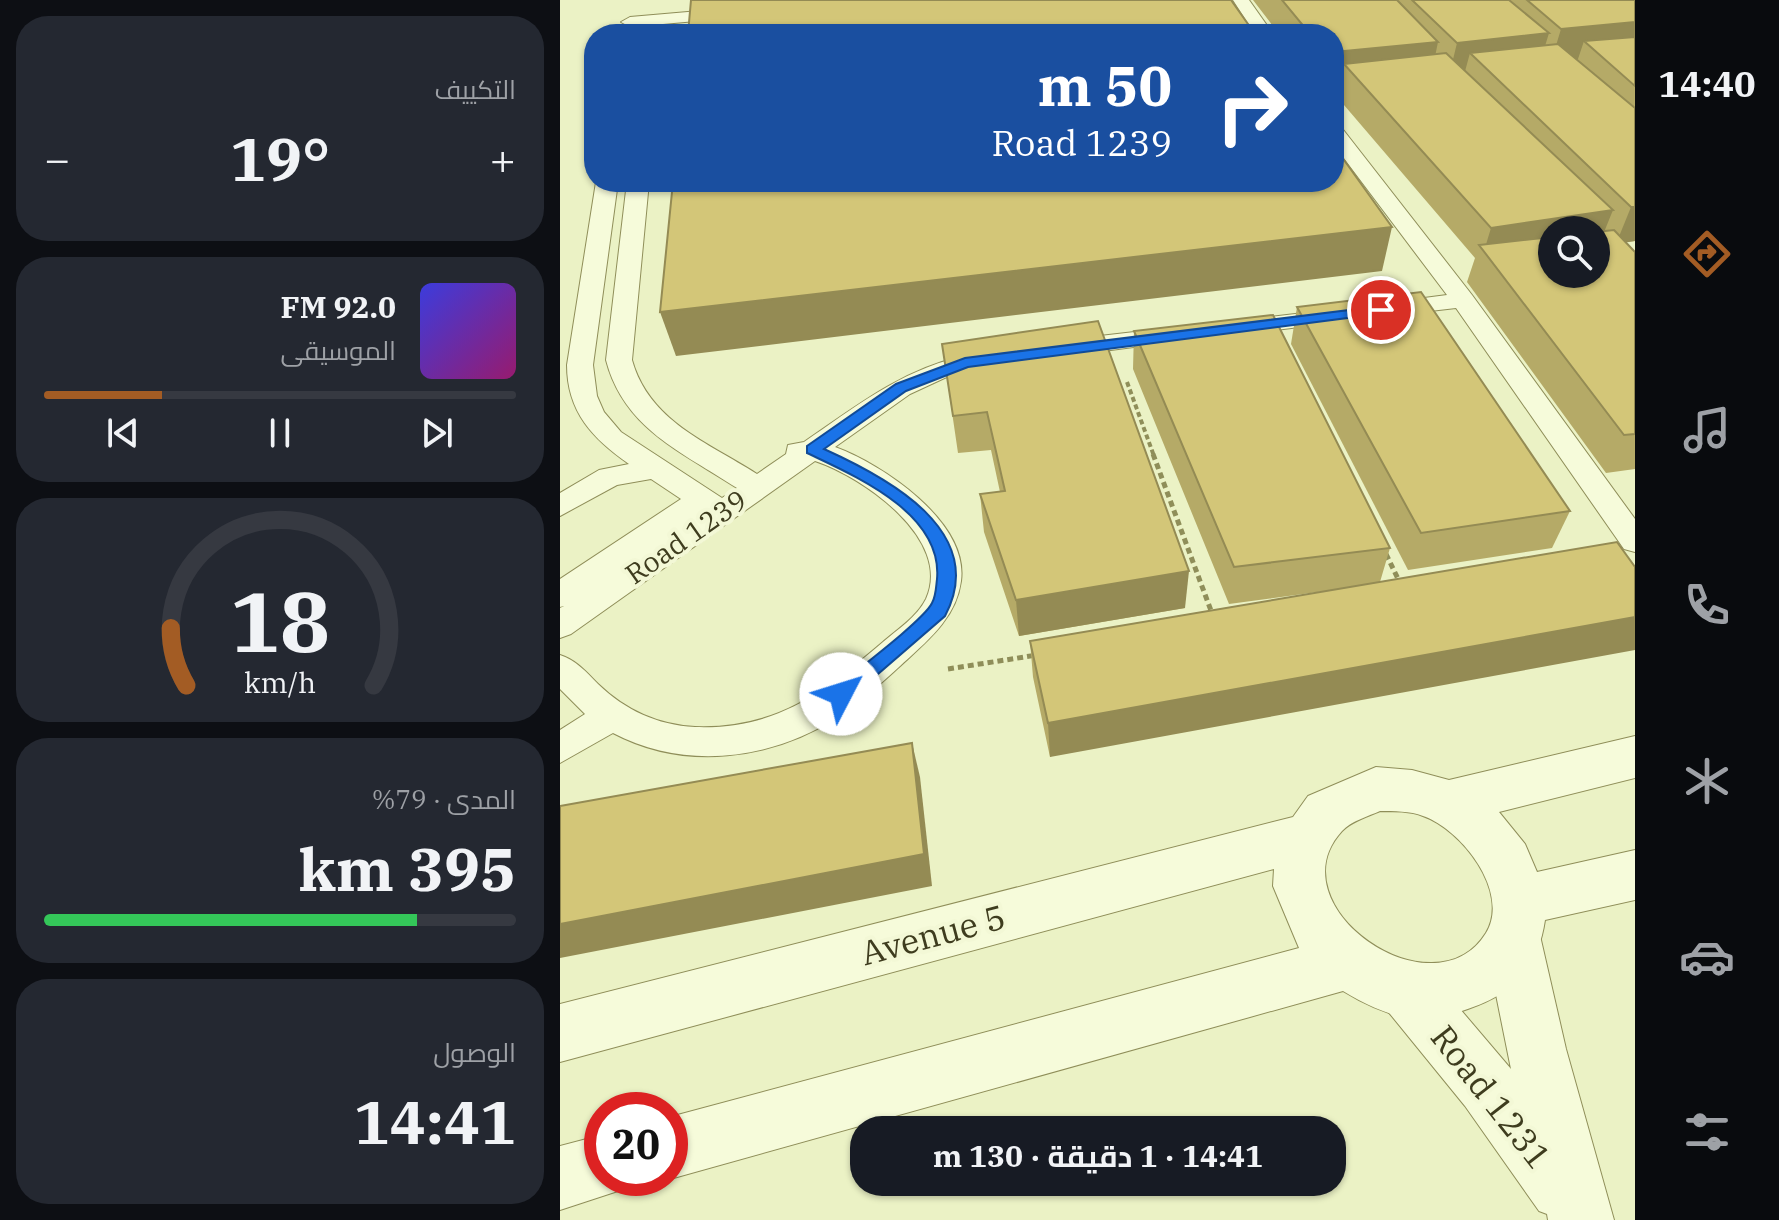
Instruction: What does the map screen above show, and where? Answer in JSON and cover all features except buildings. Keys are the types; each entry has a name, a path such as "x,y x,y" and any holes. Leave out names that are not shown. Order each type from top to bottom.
{"street":[{"path":"1448,803 1635,757"},
{"path":"1376,789 1425,794 1448,803 1475,821 1498,845 1513,872 1516,921 1504,957 1491,971 1466,985 1438,992 1406,989 1369,978 1347,962 1314,927 1301,897 1298,864 1305,837 1317,818 1333,804 1376,789"},
{"name":"Avenue 5","path":"560,1033 1305,837"},
{"path":"1516,921 1635,875"},
{"name":"Road 1231","path":"1516,921 1536,1049 1578,1213"},
{"path":"688,1143 1347,962"},
{"name":"Road 1231","path":"1406,989 1486,1085 1578,1213"},
{"path":"560,1178 584,1172"}],"lane":[{"path":"630,24 633,0"},
{"path":"654,24 656,0"},
{"path":"1241,0 1257,24"},
{"path":"672,24 745,12"},
{"path":"1344,144 1463,300 1635,541"},
{"path":"606,192 580,365 582,396 598,425 611,438 712,506"},
{"path":"637,192 619,360 623,376 634,399 653,421 747,482"},
{"name":"Road 1239","path":"560,625 712,506 747,482 812,449 883,399 921,377 965,362 1027,353 1463,300"},
{"path":"560,668 612,716 641,730 675,741 700,743 746,739 802,720 827,706 938,611 944,598 946,572 942,551 933,532 905,501 872,478 812,449"},
{"path":"560,506 609,477 658,468"},
{"name":"Road 1239","path":"560,595 712,506"},
{"path":"560,748 612,716"}],"path":[{"path":"1113,342 1217,629"},
{"path":"1381,545 1402,586"},
{"path":"855,682 1044,654"}],"route":[{"path":"841,694 938,611 944,598 946,572 942,551 933,532 905,501 872,478 812,449 901,388 921,377 965,362 1381,310"}]}
